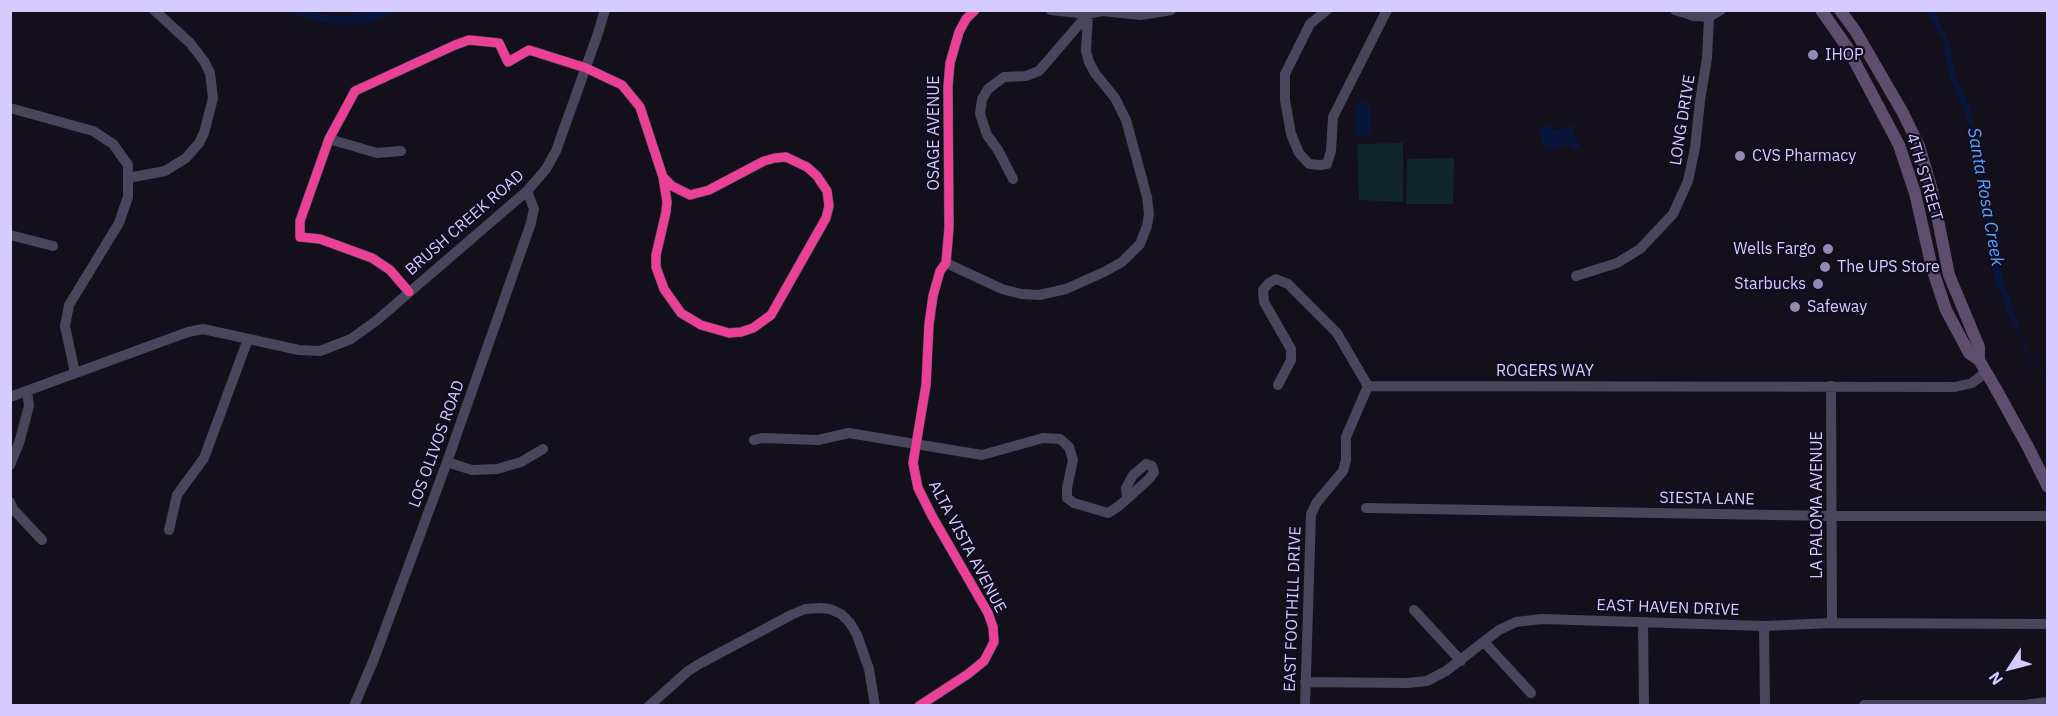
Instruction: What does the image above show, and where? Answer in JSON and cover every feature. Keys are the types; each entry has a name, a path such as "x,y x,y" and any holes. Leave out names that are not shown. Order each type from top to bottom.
{"main road":[{"name":"4TH STREET","path":"1821,10 1847,47 1899,145 1915,193 1940,294 1969,353 1978,360 2048,487"},
{"name":"4TH STREET","path":"1840,10 1856,32 1903,113 1919,147 1929,180 1949,275 1979,347 1978,360"}],"street":[{"path":"128,178 165,171 186,158 204,133 213,98 210,73 204,61 190,43 154,10"},
{"name":"BRUSH CREEK ROAD","path":"10,397 188,332 203,329 299,350 320,351 351,339 376,321 527,191 546,169 556,151 605,10"},
{"name":"OSAGE AVENUE","path":"946,262 949,228 948,87 950,63 959,32 966,19 975,10"},
{"path":"1051,10 1102,11 1141,15 1171,10"},
{"path":"1326,10 1310,24 1285,74 1285,100 1291,134 1299,153 1309,164 1320,165 1327,164 1331,152 1333,117 1387,10"},
{"path":"1675,10 1694,16 1709,17 1721,10"},
{"path":"946,262 1002,289 1021,294 1039,295 1066,289 1104,272 1122,262 1140,244 1148,220 1148,197 1126,120 1115,98 1089,62 1086,51 1089,12"},
{"path":"1013,179 998,150 987,135 980,114 982,99 988,89 1004,77 1026,76 1039,71 1089,12"},
{"name":"LONG DRIVE","path":"1576,276 1617,263 1640,249 1673,214 1688,181 1695,148 1707,58 1709,17"},
{"path":"409,292 390,270 372,258 320,239 300,237 300,221 329,139 356,91 469,40 499,43 508,62 529,50 586,68 622,85 636,102 645,118 663,177 667,208 658,243 656,267 664,289 672,302 681,313 701,325 715,331 741,332 753,328 771,315 826,218 830,206 827,191 817,176 807,167 786,157 775,158 709,190 678,200 667,208"},
{"path":"10,108 93,131 113,144 128,165 128,197 119,223 69,305 65,326 75,373"},
{"path":"329,139 377,153 401,152"},
{"path":"663,177 672,186 690,195"},
{"name":"LOS OLIVOS ROAD","path":"354,705 447,462 531,223 534,209 527,191"},
{"path":"10,235 53,246"},
{"name":"ALTA VISTA AVENUE","path":"919,705 984,661 994,642 993,627 988,613 918,488 913,463 926,385 933,296 940,272 946,262"},
{"path":"1278,385 1291,360 1291,349 1264,302 1263,291 1269,283 1276,279 1288,284 1337,333 1368,386"},
{"path":"169,530 177,495 204,458 248,339"},
{"name":"ROGERS WAY","path":"1368,386 1955,387 1972,383 1985,373"},
{"name":"EAST FOOTHILL DRIVE","path":"1305,705 1311,514 1317,501 1343,471 1346,460 1346,437 1368,386"},
{"name":"LA PALOMA AVENUE","path":"1831,386 1832,623"},
{"path":"10,465 20,443 29,406 27,391"},
{"path":"754,440 762,438 818,440 849,433 982,455 1043,438 1060,439 1069,447 1073,460 1067,498 1093,510 1108,513 1127,496"},
{"path":"447,462 472,470 497,469 521,462 543,450"},
{"path":"10,502 13,509 42,540"},
{"name":"SIESTA LANE","path":"1366,508 1832,516 2048,516"},
{"path":"649,705 688,671 701,663 791,615 805,609 819,608 830,609 841,614 858,635 869,669 874,705"},
{"path":"1414,610 1461,660"},
{"name":"EAST HAVEN DRIVE","path":"1305,682 1407,683 1426,681 1446,671 1499,630 1516,622 1542,619 1764,626 1832,623 2048,624"},
{"path":"1643,623 1644,705"},
{"path":"1764,626 1765,705"},
{"path":"1484,642 1531,693"},
{"path":"1864,705 2024,705 2048,702"}],"green space":[{"path":"1403,143 1403,202 1359,200 1357,144"},
{"path":"1454,158 1453,204 1406,204 1407,159"}],"water":[{"path":"288,11 341,17 372,11 398,11 369,23 341,25 320,22"},
{"path":"1925,11 1934,11 1949,42 1955,73 1972,112 1972,129 1947,67 1943,40"},
{"path":"1369,102 1372,136 1356,136 1356,103"},
{"path":"1550,124 1553,131 1572,125 1580,148 1572,150 1569,144 1546,151 1538,128"},
{"path":"1989,227 2023,340 2006,309 1992,271"}],"waterway":[{"name":"Santa Rosa Creek","path":"1972,127 1989,228"},
{"name":"Santa Rosa Creek","path":"2023,340 2028,353 2042,373"}],"cycle path":[{"path":"919,706 984,661 994,642 993,627 988,613 932,516 918,488 913,463 926,385 933,296 940,271 946,263 949,228 948,87 950,63 959,32 966,19 975,10"},
{"path":"409,292 390,270 372,258 320,239 300,237 300,221 329,139 355,91 455,45 469,40 499,43 508,62 529,50 586,68 622,85 640,107 663,177 667,202 656,255 656,267 664,289 681,313 701,325 729,333 753,328 771,315 826,218 829,206 827,191 817,176 807,167 786,157 764,161 709,190 690,195 672,186 663,177"}],"place":[{"name":"IHOP","path":"1813,55"},
{"name":"CVS Pharmacy","path":"1740,156"},
{"name":"Wells Fargo","path":"1828,249"},
{"name":"The UPS Store","path":"1825,267"},
{"name":"Starbucks","path":"1818,284"},
{"name":"Safeway","path":"1795,307"}]}
